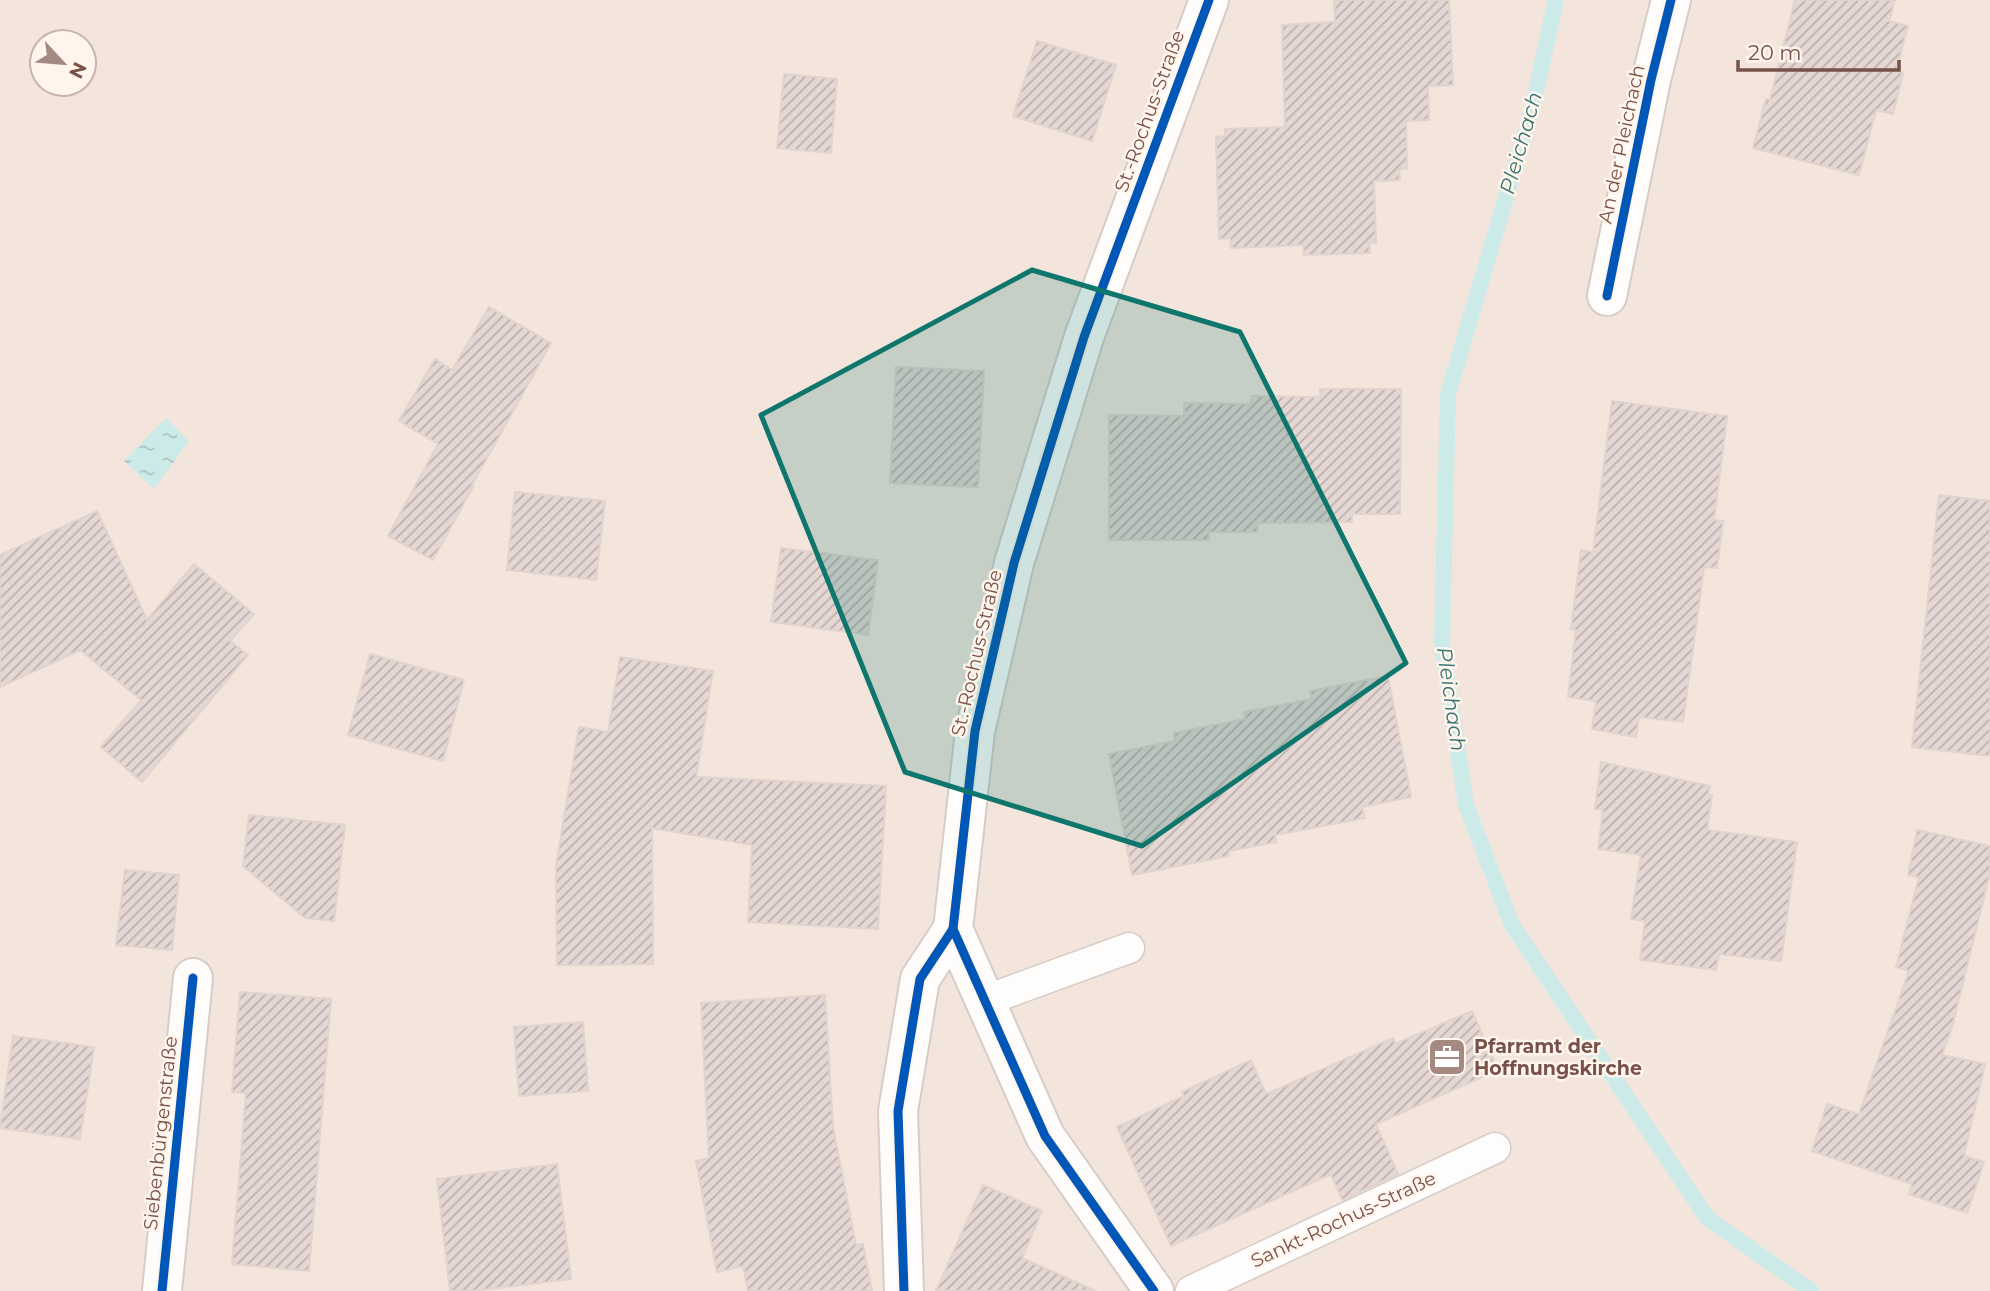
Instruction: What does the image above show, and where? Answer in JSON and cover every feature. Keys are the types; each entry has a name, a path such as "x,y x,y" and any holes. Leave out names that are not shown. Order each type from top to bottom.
{"street":[{"name":"St.-Rochus-Straße","path":"1154,1291 1045,1136 953,929 975,731 1014,562 1084,337 1209,0"},
{"name":"An der Pleichach","path":"1607,296 1651,80 1671,0"},
{"path":"904,1291 898,1111 920,979 953,929"},
{"name":"Siebenbürgenstraße","path":"162,1291 193,978"}],"lane":[{"path":"984,1001 1129,948"},
{"name":"Sankt-Rochus-Straße","path":"1191,1291 1495,1148"}],"highlighted area":[{"path":"1032,270 1240,332 1406,663 1142,846 905,772 761,415"}],"shaded area":[{"path":"0,0 1990,0 1990,1291 0,1291"}],"water":[{"path":"166,418 189,441 154,489 124,461"}],"building":[{"path":"1334,0 1449,0 1453,85 1428,86 1429,120 1406,121 1407,169 1399,169 1400,180 1374,181 1376,243 1369,243 1370,253 1304,255 1303,245 1231,248 1230,238 1219,239 1216,137 1225,136 1225,129 1285,127 1282,25 1335,22"},
{"path":"1795,0 1895,0 1889,21 1908,26 1896,71 1903,73 1893,114 1876,110 1859,175 1753,148 1766,99 1770,100"},
{"path":"1037,41 1116,65 1092,141 1013,116"},
{"path":"784,74 837,79 831,153 777,148"},
{"path":"489,307 551,343 433,560 388,536 438,444 399,421 435,359 452,370"},
{"path":"896,367 984,371 978,487 890,483"},
{"path":"1320,389 1401,389 1400,514 1352,514 1352,522 1258,523 1257,532 1209,532 1209,540 1109,540 1109,415 1184,416 1184,403 1251,404 1252,396 1320,397"},
{"path":"1612,401 1727,416 1714,520 1723,521 1717,568 1704,567 1683,722 1639,717 1636,737 1592,729 1596,701 1568,697 1576,630 1571,629 1581,550 1593,552"},
{"path":"515,492 605,501 596,580 507,570"},
{"path":"1939,495 1990,501 1990,756 1912,747"},
{"path":"97,511 147,620 194,564 254,614 230,641 248,655 142,782 101,747 141,700 80,650 0,687 0,555"},
{"path":"781,548 878,560 868,635 771,622"},
{"path":"370,654 464,680 443,761 348,735"},
{"path":"620,657 713,671 696,777 886,786 878,929 748,922 752,845 652,828 653,964 557,965 556,866 579,727 608,732"},
{"path":"1388,676 1411,797 1362,807 1365,818 1275,835 1276,842 1229,851 1229,856 1132,875 1109,754 1175,741 1174,733 1245,719 1244,712 1312,699 1310,691"},
{"path":"1601,762 1710,786 1708,795 1712,795 1707,830 1797,842 1781,961 1719,954 1716,970 1640,960 1645,921 1631,919 1641,855 1598,849 1603,810 1595,809"},
{"path":"249,815 345,825 334,921 305,918 243,866"},
{"path":"1917,830 1990,846 1990,873 1952,1027 1942,1055 1985,1064 1964,1156 1984,1162 1967,1213 1909,1194 1912,1184 1812,1151 1827,1104 1859,1114 1909,971 1896,967 1919,877 1908,875"},
{"path":"125,870 179,875 172,950 116,945"},
{"path":"240,992 331,999 309,1271 232,1264 246,1093 232,1092"},
{"path":"825,995 833,1127 856,1245 863,1244 872,1291 748,1291 743,1266 717,1272 696,1161 709,1158 701,1003"},
{"path":"1472,1011 1498,1070 1376,1124 1398,1174 1342,1200 1331,1174 1171,1246 1117,1127 1184,1096 1182,1092 1251,1060 1266,1094 1393,1038 1395,1044"},
{"path":"583,1022 588,1091 519,1096 514,1027"},
{"path":"13,1036 94,1047 80,1139 0,1128"},
{"path":"557,1164 571,1279 474,1291 450,1291 437,1179"},
{"path":"983,1185 1042,1211 1022,1258 1096,1291 936,1291"}],"waterway":[{"name":"Pleichach","path":"1556,0 1532,109 1448,394 1442,644 1466,805 1512,925 1707,1218 1811,1291"}],"cycle path":[{"path":"1154,1291 1045,1136 953,929 975,731 1014,563 1084,337 1209,0"},
{"path":"1607,296 1651,80 1671,0"},
{"path":"904,1291 898,1111 920,979 953,929"},
{"path":"162,1291 193,978"}],"place":[{"name":"Pfarramt der Hoffnungskirche","path":"1447,1057"}]}
